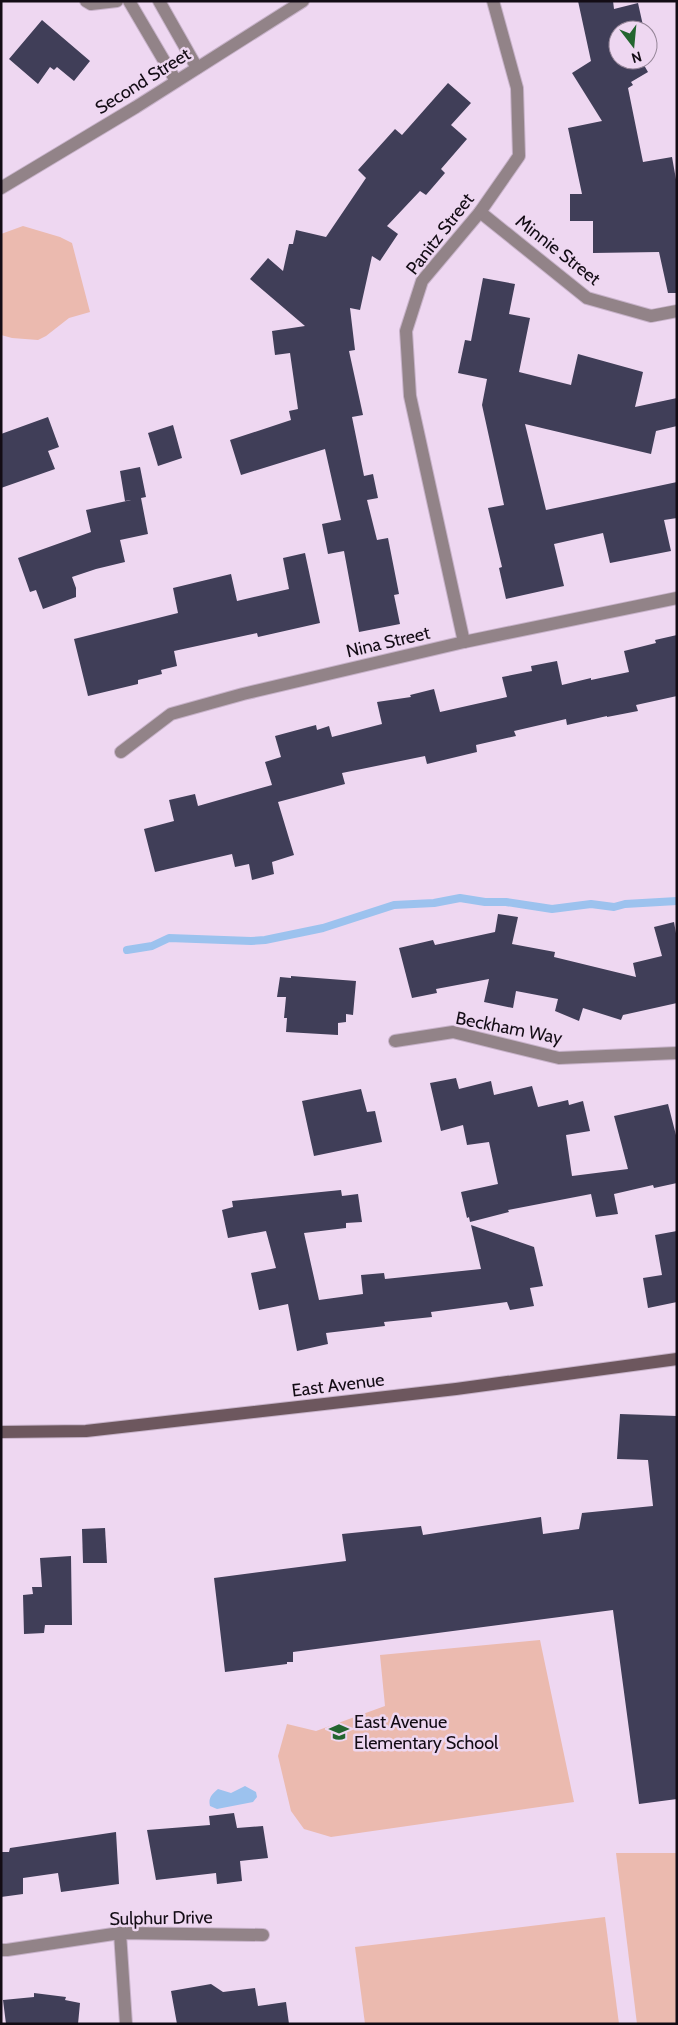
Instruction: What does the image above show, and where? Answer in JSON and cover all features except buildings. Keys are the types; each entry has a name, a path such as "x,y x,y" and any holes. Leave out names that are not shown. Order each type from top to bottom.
{"street":[{"path":"86,1 91,4 116,1"},
{"path":"129,1 176,82"},
{"path":"159,1 197,68"},
{"name":"Second Street","path":"1,188 176,82 303,1"},
{"name":"Panitz Street","path":"464,642 410,396 406,331 422,281 480,212 519,156 517,88 493,1"},
{"name":"Minnie Street","path":"480,212 587,298 651,316 677,311"},
{"name":"Nina Street","path":"121,752 171,714 243,694 464,642 677,598"},
{"name":"Beckham Way","path":"396,1040 453,1032 559,1058 677,1053"},
{"name":"East Avenue","path":"1,1432 86,1431 456,1389 677,1359"},
{"path":"120,1933 126,2024"},
{"name":"Sulphur Drive","path":"1,1950 120,1933 263,1935"}],"shaded area":[{"path":"23,226 60,237 72,243 90,312 69,318 38,340 1,335 1,234"},
{"path":"540,1640 574,1802 331,1837 304,1829 291,1811 278,1756 287,1724 316,1731 385,1706 380,1655"},
{"path":"616,1853 677,1853 677,2024 637,2024"},
{"path":"605,1917 619,2024 365,2024 355,1947"}],"water":[{"path":"245,1786 256,1792 257,1797 253,1802 217,1809 210,1806 211,1796 218,1789 231,1793"}],"waterway":[{"path":"127,950 152,946 169,938 265,940 323,928 394,905 434,903 460,898 552,909 591,904 614,907 625,904 677,901"}],"place":[{"name":"East Avenue Elementary School","path":"339,1732"}]}
